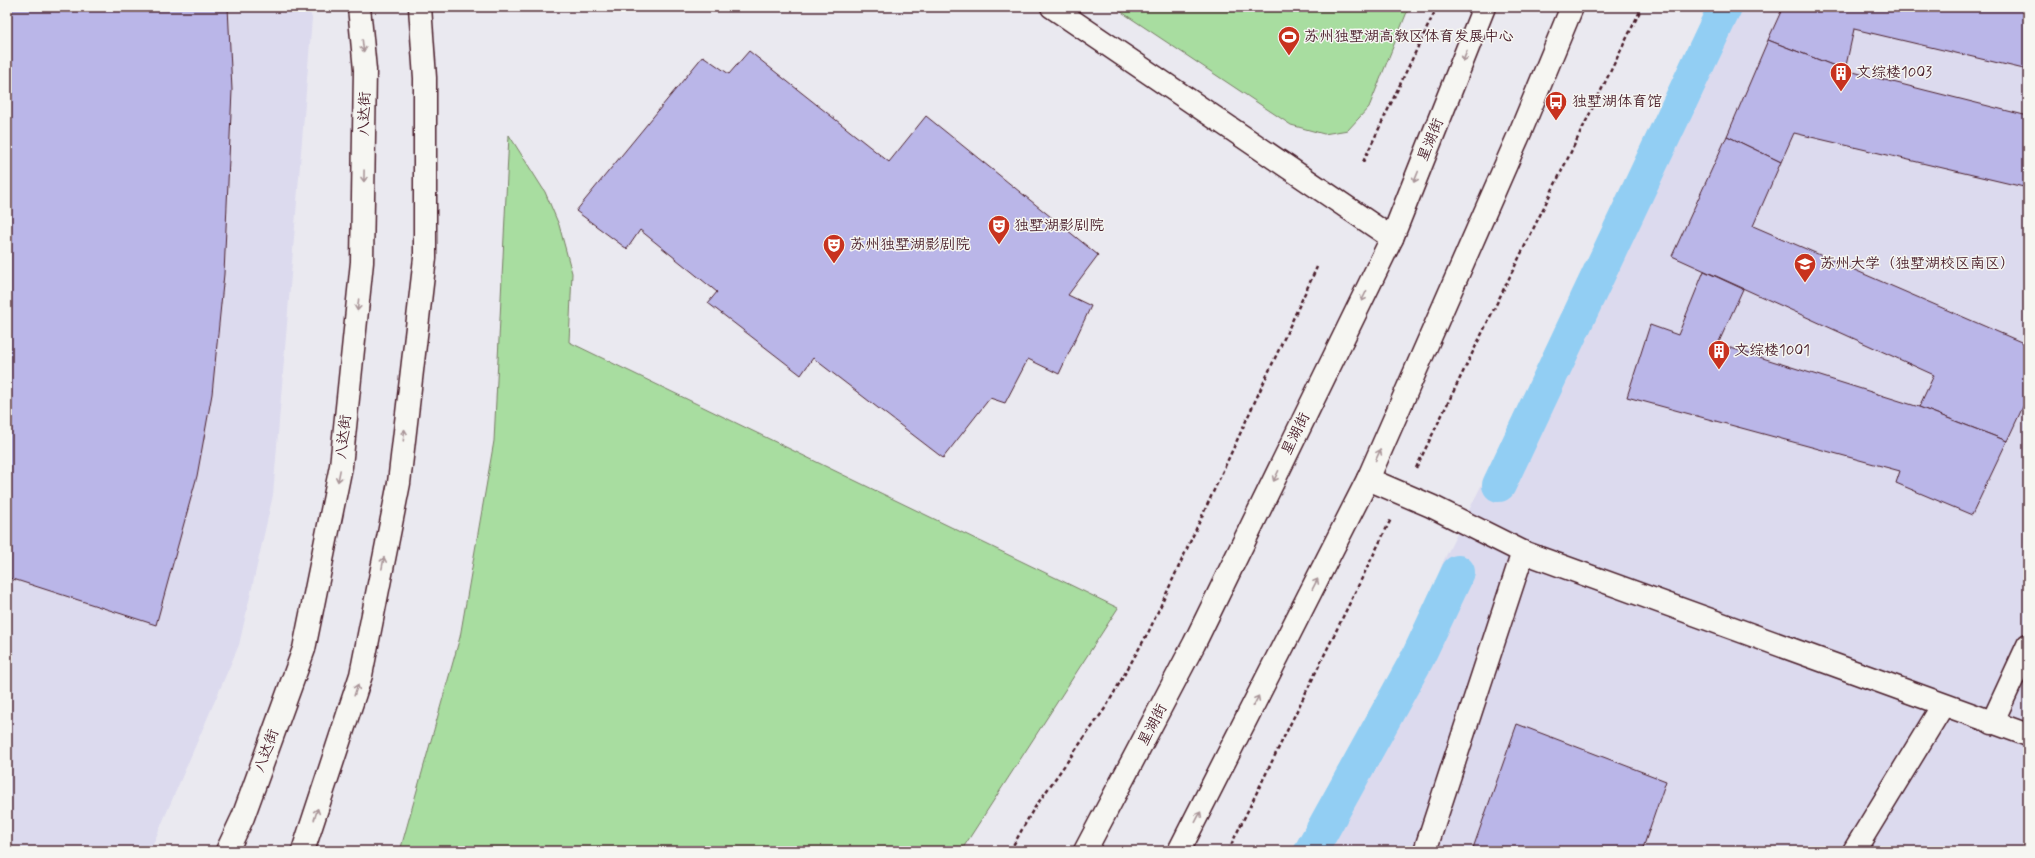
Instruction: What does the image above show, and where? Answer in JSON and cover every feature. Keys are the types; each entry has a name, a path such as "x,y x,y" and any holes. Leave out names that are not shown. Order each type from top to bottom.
{"street":[{"name":"八达街","path":"228,851 243,817 304,649 341,466 362,262 366,70 359,7"},
{"path":"303,851 361,675 399,483 425,258 425,78 420,7"},
{"path":"1052,7 1392,238"},
{"name":"星湖街","path":"1086,851 1194,644 1392,238 1484,7"},
{"path":"1179,851 1368,479 1522,128 1572,7"},
{"path":"1368,479 1431,506 1522,552 2028,735"},
{"path":"1426,851 1522,552"},
{"path":"1992,723 2028,645"},
{"path":"1854,851 1944,705"}],"path":[{"path":"1362,162 1436,7"},
{"path":"1414,471 1642,7"},
{"path":"1010,851 1033,810 1106,707 1149,631 1317,267"},
{"path":"1228,851 1394,514"}],"shaded area":[{"path":"7,7 308,7 312,18 273,495 239,645 150,851 7,851"},
{"name":"苏州大学（独墅湖校区南区）","path":"1721,7 2028,7 2028,851 1328,851 1444,560"}],"green space":[{"name":"苏州独墅湖高教区体育发展中心","path":"1114,7 1409,7 1369,107 1348,130 1324,134 1291,125"},
{"path":"509,135 545,192 559,225 572,273 569,342 1118,608 961,851 400,851 460,637 494,441"}],"building":[{"path":"7,7 228,7 232,90 224,274 212,394 197,476 156,625 7,577"},
{"path":"1783,7 2020,7 2028,9 2028,70 1854,29 1845,70 1768,40"},
{"name":"文综楼1003","path":"1768,40 1845,70 2028,116 2028,188 1794,133 1781,162 1727,136"},
{"path":"749,51 889,162 926,116 1098,255 1068,295 1091,306 1059,374 1028,359 1005,403 990,398 943,458 813,358 801,375 708,303 717,292 640,230 627,249 576,211 703,56 729,74"},
{"path":"1727,136 1781,162 1753,226 2028,345 2028,396 2007,441 1919,407 1934,375 1672,256"},
{"name":"文综楼1001","path":"1704,271 1743,289 1718,344 1919,407 2007,441 1972,515 1896,483 1900,471 1627,397 1650,325 1678,335"},
{"path":"1517,724 1666,781 1642,851 1472,851"}],"waterway":[{"path":"1499,485 1725,7"},
{"path":"1311,851 1417,659 1458,572"}],"place":[{"name":"苏州独墅湖高教区体育发展中心","path":"1289,56"},
{"name":"文综楼1003","path":"1841,92"},
{"name":"独墅湖体育馆","path":"1556,122"},
{"name":"独墅湖影剧院","path":"999,246"},
{"name":"苏州独墅湖影剧院","path":"834,264"},
{"name":"苏州大学（独墅湖校区南区）","path":"1805,284"},
{"name":"文综楼1001","path":"1719,370"}]}
